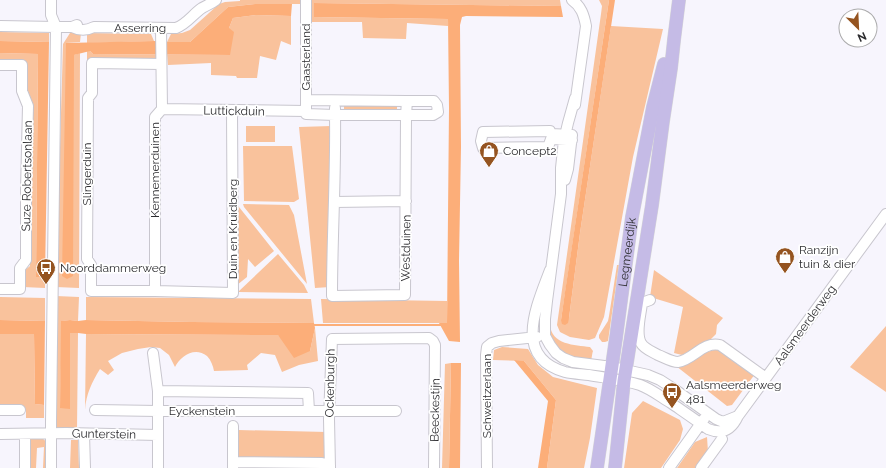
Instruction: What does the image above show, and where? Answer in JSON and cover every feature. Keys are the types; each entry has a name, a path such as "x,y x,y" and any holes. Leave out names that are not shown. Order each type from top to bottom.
{"main road":[{"name":"Legmeerdijk","path":"615,468 625,376 652,205 679,0"},
{"name":"Legmeerdijk","path":"597,468 632,216 653,107 664,65 674,40"}],"street":[{"path":"51,0 51,15 56,27 51,468"},
{"name":"Asserring","path":"0,26 72,27 79,30 88,30 94,27 176,28 181,26 204,4 210,5 216,0"},
{"name":"Gaasterland","path":"306,0 306,113"},
{"path":"572,0 577,3 583,14 586,26 569,137 561,168 561,194 550,270 545,319 545,336 556,353 563,358 625,376 648,375 660,380 674,389 716,419 724,422 738,416"},
{"name":"Kennemerduinen","path":"155,291 156,117 162,110 161,28"},
{"name":"Slingerduin","path":"155,291 91,292 91,265 87,259 88,98 92,93 92,63 161,61"},
{"name":"Suze Robertsonlaan","path":"0,65 22,65 22,91 28,106 26,260 20,268 20,289 0,289"},
{"path":"306,100 336,100 434,101 437,105 438,112 433,115 335,115 336,100"},
{"path":"406,101 406,115"},
{"name":"Luttickduin","path":"162,110 335,115"},
{"name":"Duin en Kruidberg","path":"155,291 233,293 232,111"},
{"name":"Westduinen","path":"335,115 332,296 405,295 406,115"},
{"path":"550,131 551,134 569,137 551,139 548,147 483,148 480,141 483,132 550,131"},
{"name":"Westduinen","path":"334,202 406,201"},
{"name":"Aalsmeerderweg","path":"625,376 654,391 708,430 715,432 730,428 886,214"},
{"path":"550,270 539,299 532,330 532,338 536,350 544,361 552,368 566,372 611,373"},
{"path":"650,300 642,303 638,332 641,343 648,350 671,361 679,362 704,347 715,344 720,345 766,378"},
{"path":"532,338 545,336"},
{"name":"Ockenburgh","path":"330,466 332,339 429,338 435,345 436,352"},
{"name":"Schweitzerlaan","path":"487,468 487,346 499,341 532,338"},
{"name":"Beeckestijn","path":"434,468 436,352"},
{"path":"153,353 158,391 158,468"},
{"name":"Eyckenstein","path":"158,391 308,393 309,411"},
{"path":"0,410 20,410"},
{"name":"Eyckenstein","path":"95,410 396,411"},
{"path":"669,468 707,414"},
{"path":"233,426 233,465 322,463 330,466"},
{"name":"Gunterstein","path":"0,434 158,435"},
{"path":"25,434 25,468"},
{"path":"84,434 85,468"},
{"path":"701,468 722,439"}],"shaded area":[{"path":"240,0 302,0 302,4 255,4 228,7 190,42 167,42 171,34 182,33 190,30 219,4"},
{"path":"310,0 560,0 561,6 314,3 314,17 448,19 448,26 407,23 406,39 363,38 362,22 310,22"},
{"path":"599,0 609,0 561,320 569,318 580,233 611,26 663,29 633,157 604,317 595,338 589,340 570,337 560,332 557,325 601,14 602,6"},
{"path":"609,0 615,0 580,233 569,318 568,323 565,325 562,324 561,320"},
{"path":"314,3 561,6 563,17 462,17 460,25 460,342 449,341 439,323 447,323 449,108 448,19 314,17"},
{"path":"255,4 292,4 291,16 256,15 233,18 229,28 234,32 230,55 93,54 90,51 74,55 73,276 67,279 62,276 66,43 154,41 190,42 228,7"},
{"path":"256,15 291,16 291,45 281,41 276,60 260,56 257,78 237,78 236,76 211,75 211,63 168,65 167,55 229,55 229,28 233,18"},
{"path":"0,32 49,33 49,42 0,41"},
{"path":"70,33 81,33 80,42 66,43 74,55 80,53 79,288 56,287 63,44"},
{"path":"87,33 151,34 154,41 87,43"},
{"path":"0,41 49,42 45,277 36,277 38,54 0,53"},
{"path":"87,51 90,51 93,54 166,55 151,61 87,61"},
{"path":"0,53 38,54 36,277 45,277 45,288 23,287 24,271 30,266 30,110 25,96 23,63 0,63"},
{"path":"344,104 397,104 397,113 344,112"},
{"path":"246,126 275,126 275,142 246,142"},
{"path":"331,126 330,287 315,288 299,127"},
{"path":"243,146 292,146 299,199 294,202 244,201"},
{"path":"235,204 274,251 255,267 248,259 247,277 237,285"},
{"path":"243,204 289,205 294,215 307,284 244,207"},
{"path":"278,254 304,285 308,293 238,292"},
{"path":"617,265 619,265 608,341 602,342 599,335 608,321"},
{"path":"654,270 723,318 717,325 716,334 711,339 682,355 674,353 683,307 650,297"},
{"path":"56,296 79,297 78,321 62,321 60,408 70,408 70,333 78,333 77,430 55,430"},
{"path":"0,297 45,298 45,321 0,320"},
{"path":"86,297 311,299 314,323 86,320"},
{"path":"321,299 447,301 447,323 323,323"},
{"path":"551,306 551,331 559,340 565,343 590,347 593,351 591,360 582,360 566,355 554,344 548,331"},
{"path":"0,320 45,321 44,405 35,404 34,334 0,334"},
{"path":"61,321 314,323 315,328 310,351 294,358 278,335 70,333 70,409 60,408"},
{"path":"886,326 886,392 850,367"},
{"path":"315,328 318,361 299,365 282,372 275,355 261,353 247,365 248,370 214,371 212,363 207,356 198,352 193,352 184,356 175,367 169,355 160,348 151,347 122,353 108,361 114,370 108,375 100,369 90,388 85,410 86,334 278,335 310,351"},
{"path":"0,334 34,334 35,404 44,405 44,418 26,418 26,410 0,410"},
{"path":"502,347 528,349 538,365 553,377 597,388 584,468 547,468 556,400 524,361 493,360 494,350"},
{"path":"717,349 755,374 732,405 727,406 676,366 704,353"},
{"path":"514,360 524,361 556,400 547,468 538,468 548,401"},
{"path":"451,363 449,468 442,468 445,364"},
{"path":"451,363 461,363 460,468 449,468"},
{"path":"643,401 680,420 683,429 680,440 661,468 624,468 632,413"},
{"path":"238,430 327,432 327,461 237,460"},
{"path":"707,437 708,452 696,468 677,468 695,442"},
{"path":"28,438 41,438 47,443 50,468 43,468 44,447 37,448 36,468 27,468"},
{"path":"71,440 78,440 79,468 70,468"}],"waterway":[{"path":"313,325 442,325"}],"place":[{"name":"Concept2","path":"489,168"},
{"name":"Ranzijn tuin & dier","path":"785,274"},
{"name":"Noorddammerweg","path":"46,285"},
{"name":"Aalsmeerderweg 481","path":"672,409"}]}
